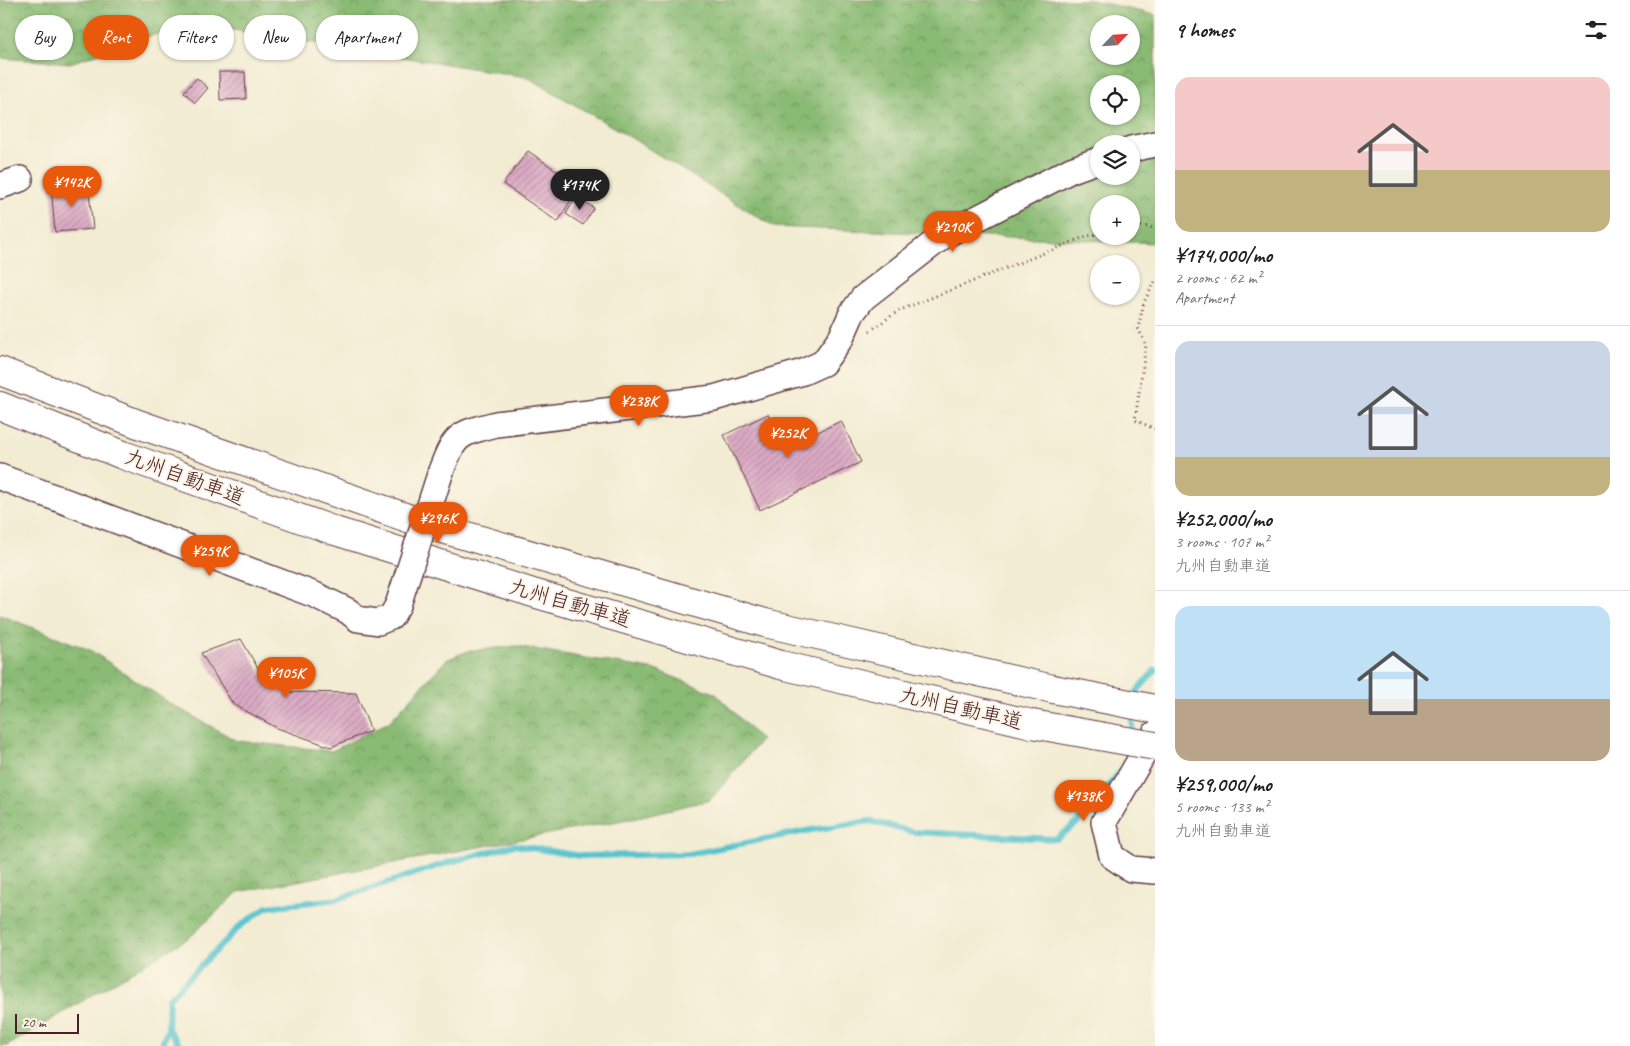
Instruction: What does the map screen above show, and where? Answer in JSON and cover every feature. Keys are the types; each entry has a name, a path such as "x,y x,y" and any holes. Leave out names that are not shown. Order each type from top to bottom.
{"highway":[{"name":"九州自動車道","path":"0,371 141,425 419,522 765,622 1053,689 1155,709"},
{"name":"九州自動車道","path":"0,406 123,455 335,532 524,590 781,665 1032,724 1155,746"}],"street":[{"path":"1140,147 1155,144"},
{"path":"0,477 315,595 367,622 378,622 391,617 398,605 451,443 470,430 496,424 714,398 803,372 823,363 841,338 852,313 863,298 943,236 1071,170 1090,163"},
{"path":"1155,734 1104,822 1112,856 1131,869 1155,872"}],"path":[{"path":"1140,226 1155,228"},
{"path":"868,332 898,312 1090,236"},
{"path":"1155,282 1144,302 1138,328 1146,345 1135,420 1155,429"}],"green space":[{"path":"0,0 1090,0 1155,15 1155,243 1140,242 1140,195 1090,195 1090,240 774,227 630,137 527,77 418,60 418,15 316,15 316,43 306,42 306,15 244,15 244,32 234,30 234,15 159,15 159,33 149,36 149,15 83,15 83,59 70,63 28,60 73,60 73,15 15,15 15,59 0,58"},
{"path":"0,615 90,650 171,704 237,741 332,751 389,722 446,660 468,651 516,646 656,670 716,694 761,740 710,800 629,819 238,892 190,937 7,1046 0,1046"}],"building":[{"path":"219,72 245,72 246,99 220,100"},
{"path":"197,78 208,88 195,103 184,92"},
{"path":"528,151 579,186 558,222 503,184"},
{"path":"88,183 93,229 55,232 51,186"},
{"path":"576,197 594,208 583,225 566,214"},
{"path":"768,414 784,448 841,421 861,462 760,510 724,435"},
{"path":"241,639 263,677 272,665 292,681 286,692 356,693 371,731 331,747 277,728 233,704 201,653"}],"waterway":[{"path":"1132,697 1155,670"},
{"path":"1132,712 1132,735"},
{"path":"161,1046 168,1029 169,998 240,926 267,907 338,899 447,863 514,845 581,856 689,854 811,830 870,821 913,832 1056,839 1076,824 1121,771"},
{"path":"168,1029 180,1046"}]}
